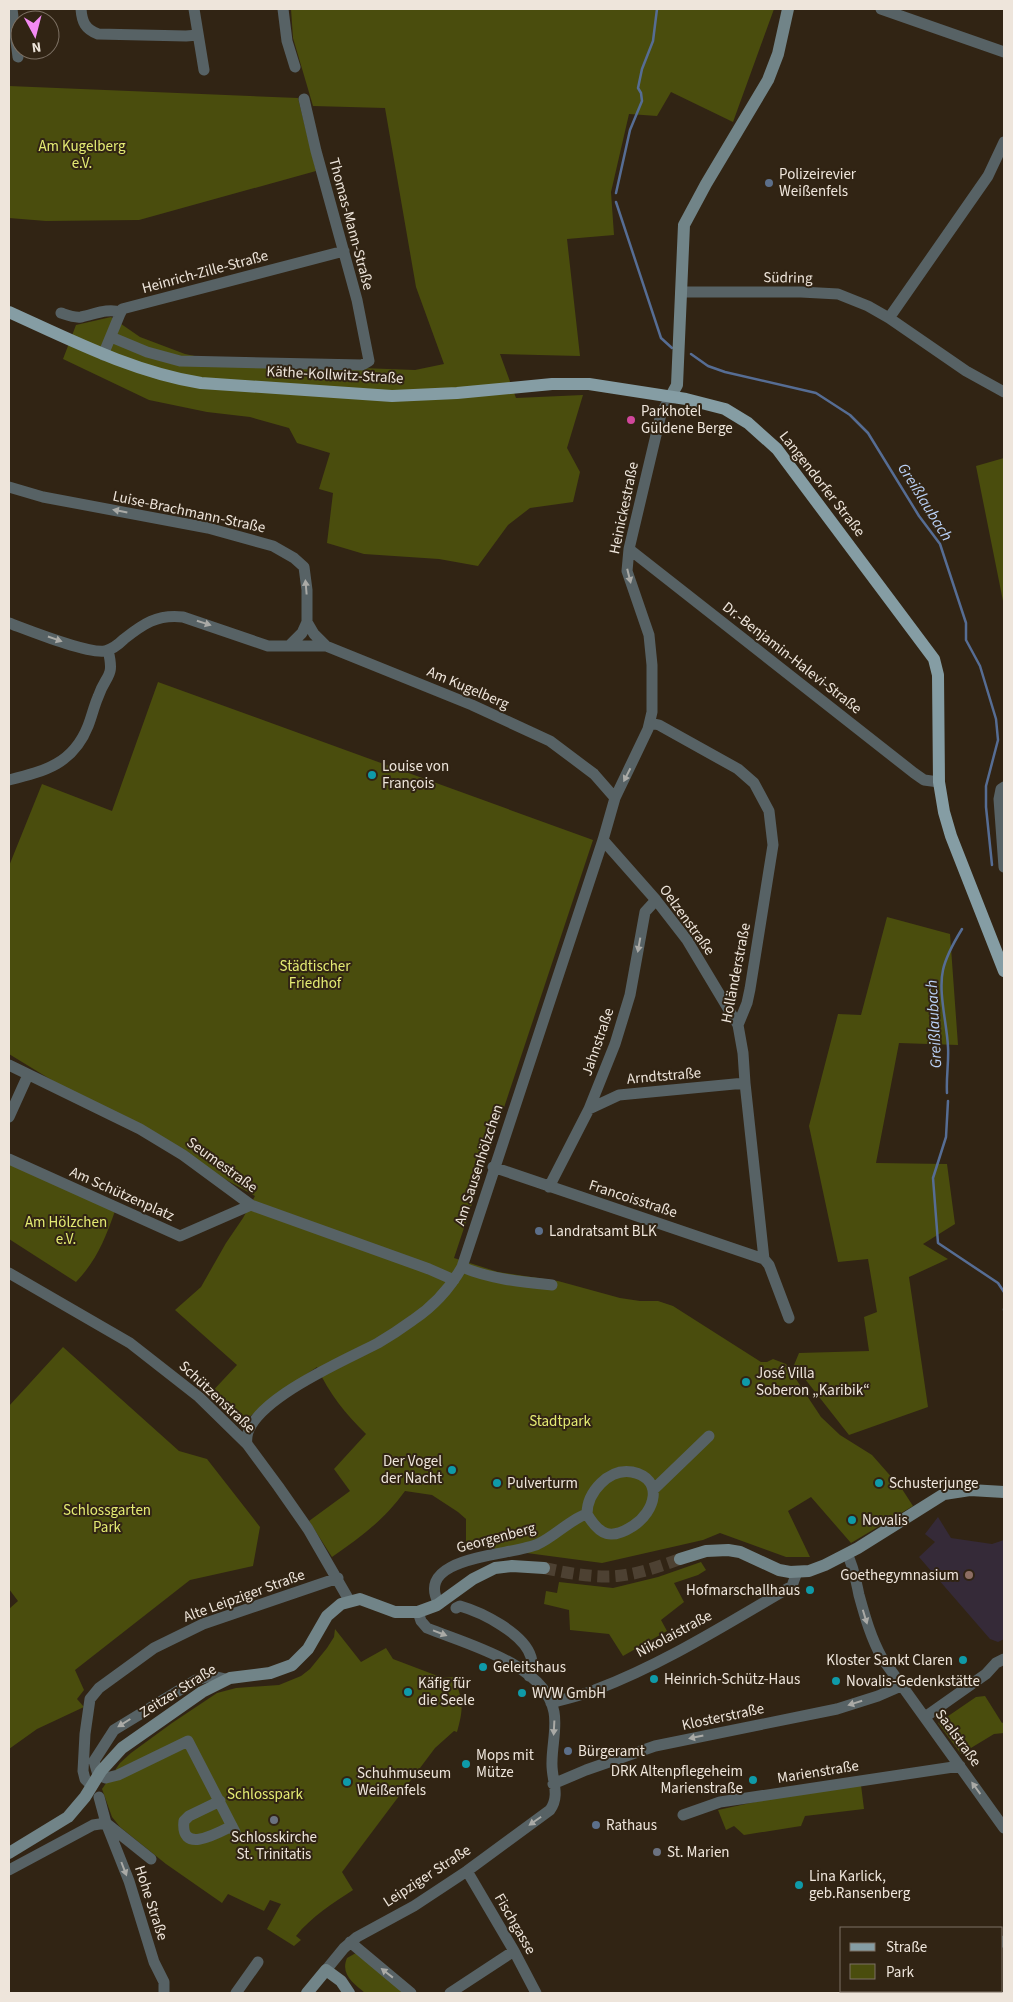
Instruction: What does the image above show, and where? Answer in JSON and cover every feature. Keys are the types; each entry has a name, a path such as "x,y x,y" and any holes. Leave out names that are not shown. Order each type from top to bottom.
{"main road":[{"path":"671,396 677,385 684,225 706,184 768,80 778,54 788,9"},
{"name":"Käthe-Kollwitz-Straße","path":"9,312 103,354 174,378 201,383 392,396 458,393 552,384 589,384 671,396"},
{"name":"Langendorfer Straße","path":"671,396 724,409 748,423 777,449 931,653 938,675 940,782 944,812 951,836 1004,971"},
{"path":"680,1559 706,1551 728,1550 740,1552 779,1570 797,1572 820,1568 847,1554 950,1492 970,1490 1004,1492"},
{"path":"350,1600 366,1600 395,1612 418,1612 439,1604 472,1579 495,1568 512,1566 544,1568"},
{"name":"Zeitzer Straße","path":"9,1853 68,1817 85,1797 95,1780 122,1748 202,1692 226,1679 237,1676 270,1674 292,1665 308,1649 330,1612 350,1600"},
{"path":"326,1970 341,1982 349,1993"},
{"name":"Leipziger Straße","path":"307,1993 326,1970"}],"street":[{"path":"81,9 82,20 85,26 90,31 98,34 186,36 198,34"},
{"path":"194,9 204,70"},
{"path":"283,9 287,41 295,67"},
{"path":"881,9 1004,52"},
{"name":"Thomas-Mann-Straße","path":"110,337 147,352 180,361 362,365 369,361 344,251 316,151 304,99"},
{"path":"889,318 988,176 1004,142"},
{"name":"Heinrich-Zille-Straße","path":"121,312 122,309 344,251"},
{"name":"Südring","path":"681,292 800,292 838,294 868,306 889,318 966,371 1004,392"},
{"path":"61,312 74,317 105,310 121,312 103,354"},
{"name":"Heinickestraße","path":"615,798 635,759 650,722 652,665 649,635 627,571 629,549 661,414 671,396"},
{"name":"Luise-Brachmann-Straße","path":"9,487 43,497 208,528 273,546 294,558 304,567 307,590 307,622"},
{"name":"Dr.-Benjamin-Halevi-Straße","path":"629,549 914,773 924,780 940,782"},
{"name":"Am Kugelberg","path":"108,650 116,647 145,622 170,615 183,617 268,646 326,646 472,704 550,741 594,774 615,798"},
{"path":"290,645 302,633 307,622"},
{"path":"307,622 314,634 326,646"},
{"path":"9,623 95,652 108,650 112,666 110,675 98,694 87,728 75,748 56,765 9,780"},
{"name":"Holländerstraße","path":"650,722 738,769 754,783 769,812 773,845 768,880 750,989 747,1003 738,1025 744,1053 745,1083 764,1259 789,1318"},
{"path":"1004,787 1001,789 999,799 1004,868"},
{"name":"Am Sausenhölzchen","path":"247,1444 248,1429 278,1398 309,1377 378,1343 414,1320 441,1297 462,1267 493,1167 603,840 615,798"},
{"name":"Oelzenstraße","path":"603,840 656,900 687,940 738,1025"},
{"name":"Jahnstraße","path":"549,1187 589,1109 615,1044 630,994 645,912 656,900"},
{"name":"Seumestraße","path":"9,1065 140,1129 183,1155 250,1205 429,1268 454,1280"},
{"path":"9,1116 28,1074"},
{"name":"Arndtstraße","path":"589,1109 619,1095 745,1083"},
{"name":"Am Schützenplatz","path":"9,1160 180,1236 250,1205"},
{"name":"Francoisstraße","path":"493,1167 764,1259"},
{"path":"462,1267 476,1273 523,1282 552,1285"},
{"name":"Schützenstraße","path":"9,1273 130,1343 199,1397 247,1444 288,1500 350,1600"},
{"path":"653,1490 709,1436"},
{"path":"632,1472 642,1476 653,1490 654,1502 649,1512 637,1524 616,1535 607,1534 599,1530 587,1514 588,1503 596,1490 607,1478 616,1473 632,1472"},
{"name":"Georgenberg","path":"439,1604 435,1595 435,1583 437,1577 447,1569 473,1559 537,1545 587,1514"},
{"name":"Saalstraße","path":"847,1554 854,1569 873,1642 900,1686 925,1717 1004,1828"},
{"name":"Nikolaistraße","path":"551,1702 588,1693 619,1680 702,1638 792,1586 797,1572"},
{"name":"Alte Leipziger Straße","path":"95,1780 85,1780 83,1771 85,1734 90,1698 99,1688 154,1648 203,1624 338,1578"},
{"path":"456,1608 460,1606 479,1612 497,1622 519,1639 532,1658 529,1676"},
{"path":"418,1612 421,1621 427,1628 488,1651 529,1676 543,1688 551,1702"},
{"path":"925,1717 986,1674 997,1660"},
{"path":"220,1801 184,1820 186,1832 190,1838 197,1840 207,1838 234,1829 220,1801 188,1740 118,1775 106,1778 95,1780 94,1761 114,1730 196,1680 211,1676 226,1679"},
{"name":"Klosterstraße","path":"553,1784 586,1770 655,1746 837,1709 878,1696 900,1686"},
{"name":"Leipziger Straße","path":"326,1970 350,1942 414,1906 467,1871 550,1810 556,1798 552,1763 555,1717 551,1702"},
{"name":"Marienstraße","path":"682,1815 720,1802 960,1766"},
{"name":"Hohe Straße","path":"98,1797 129,1881 154,1962 164,1982 164,1993"},
{"path":"9,1870 93,1825 106,1823 151,1859"},
{"name":"Fischgasse","path":"467,1871 514,1950 536,1993"},
{"path":"350,1942 411,1993"},
{"path":"450,1993 514,1950"},
{"path":"236,1993 258,1962"}],"shaded area":[{"name":"Goethegymnasium","path":"938,1517 951,1538 992,1544 1004,1540 1004,1639 998,1642 990,1639 919,1557 935,1542 925,1534"}],"green space":[{"path":"291,9 774,9 733,122 671,92 657,116 629,114 611,192 614,235 567,239 580,356 500,354 516,398 583,395 567,448 580,472 573,502 530,508 508,525 478,566 439,559 364,554 327,543 333,493 319,489 330,453 297,443 289,428 250,417 207,412 149,400 63,359 76,325 111,317 140,337 185,354 229,363 415,370 444,364 416,287 385,108 313,106 293,38"},
{"name":"Am Kugelberg e.V.","path":"9,86 298,98 316,171 139,220 46,221 9,218"},
{"path":"1004,458 1004,606 976,466"},
{"path":"158,682 593,840 454,1258 498,1272 558,1281 620,1298 658,1301 673,1306 761,1362 773,1359 786,1364 821,1417 840,1435 872,1455 902,1489 913,1506 851,1543 811,1497 788,1511 810,1557 786,1557 720,1533 703,1540 602,1563 466,1545 466,1519 432,1495 405,1491 389,1511 372,1527 332,1557 309,1521 350,1491 334,1469 366,1434 338,1403 317,1367 277,1394 241,1424 208,1396 237,1365 175,1310 201,1287 255,1196 99,1109 9,1054 9,866 42,784 112,811"},
{"path":"887,917 950,934 958,1045 899,1043 876,1163 947,1164 955,1224 923,1244 948,1259 909,1277 928,1407 849,1435 794,1365 799,1353 869,1351 864,1317 877,1312 868,1259 838,1262 809,1126 838,1014 861,1015"},
{"name":"Am Hölzchen e.V.","path":"9,1163 115,1211 100,1249 90,1266 76,1282 9,1239"},
{"name":"Schlossgarten Park","path":"63,1347 179,1451 207,1459 260,1527 253,1566 190,1580 75,1670 84,1690 77,1699 84,1707 37,1729 9,1749 9,1609 18,1601 9,1589 9,1406"},
{"path":"701,1562 706,1570 698,1575 674,1583 684,1602 661,1620 667,1631 623,1656 609,1634 570,1630 569,1610 544,1604 546,1591 557,1593 559,1582 613,1588 658,1577"},
{"name":"Schlosspark","path":"335,1629 361,1662 386,1648 393,1659 443,1678 454,1677 461,1698 462,1710 457,1732 454,1731 435,1748 342,1872 353,1890 308,1923 296,1936 301,1940 294,1946 267,1929 281,1904 270,1900 264,1911 228,1894 222,1903 166,1864 120,1827 112,1817 102,1789 120,1763 131,1753 217,1693 236,1688 279,1685 301,1676 310,1669 327,1648 334,1637"},
{"path":"985,1696 1002,1723 1004,1722 1004,1733 994,1734 961,1754 938,1723 976,1697"},
{"path":"861,1785 864,1809 805,1816 801,1826 744,1835 734,1826 726,1830 718,1810 787,1795"},
{"path":"356,1953 407,1993 365,1993 349,1978 345,1969 347,1958"}],"waterway":[{"name":"Greißlaubach","path":"616,193 630,130 642,101 638,88 642,69 653,41 657,9"},
{"name":"Greißlaubach","path":"616,202 661,338 672,348"},
{"name":"Greißlaubach","path":"691,354 708,366 725,372 816,393 850,415 868,433 919,516 940,544 966,623 966,640 980,666 996,719 998,740 986,786 986,807 992,865"},
{"name":"Greißlaubach","path":"947,1093 948,1047 942,998 942,979 948,954 962,929"},
{"name":"Greißlaubach","path":"948,1101 946,1137 933,1178 938,1243 998,1283 1004,1292"}],"tunnel":[{"path":"544,1568 590,1576 617,1576 641,1572 680,1559"}],"place":[{"name":"Polizeirevier Weißenfels","path":"769,183"},
{"name":"Parkhotel Güldene Berge","path":"631,420"},
{"name":"Louise von François","path":"372,775"},
{"name":"Landratsamt BLK","path":"539,1231"},
{"name":"José Villa Soberon „Karibik“","path":"746,1382"},
{"name":"Der Vogel der Nacht","path":"452,1470"},
{"name":"Pulverturm","path":"497,1483"},
{"name":"Schusterjunge","path":"879,1483"},
{"name":"Novalis","path":"852,1520"},
{"name":"Goethegymnasium","path":"969,1575"},
{"name":"Hofmarschallhaus","path":"810,1590"},
{"name":"Kloster Sankt Claren","path":"963,1660"},
{"name":"Geleitshaus","path":"483,1667"},
{"name":"Heinrich-Schütz-Haus","path":"654,1679"},
{"name":"Novalis-Gedenkstätte","path":"836,1681"},
{"name":"Käfig für die Seele","path":"408,1692"},
{"name":"WVW GmbH","path":"522,1693"},
{"name":"Bürgeramt","path":"568,1751"},
{"name":"Mops mit Mütze","path":"466,1764"},
{"name":"DRK Altenpflegeheim Marienstraße","path":"753,1780"},
{"name":"Schuhmuseum Weißenfels","path":"347,1782"},
{"name":"Schlosskirche St. Trinitatis","path":"274,1820"},
{"name":"Rathaus","path":"596,1825"},
{"name":"St. Marien","path":"657,1852"},
{"name":"Lina Karlick, geb.Ransenberg","path":"799,1885"}],"park label":[{"name":"Städtischer Friedhof","path":"315,974"},
{"name":"Stadtpark","path":"560,1421"}]}
